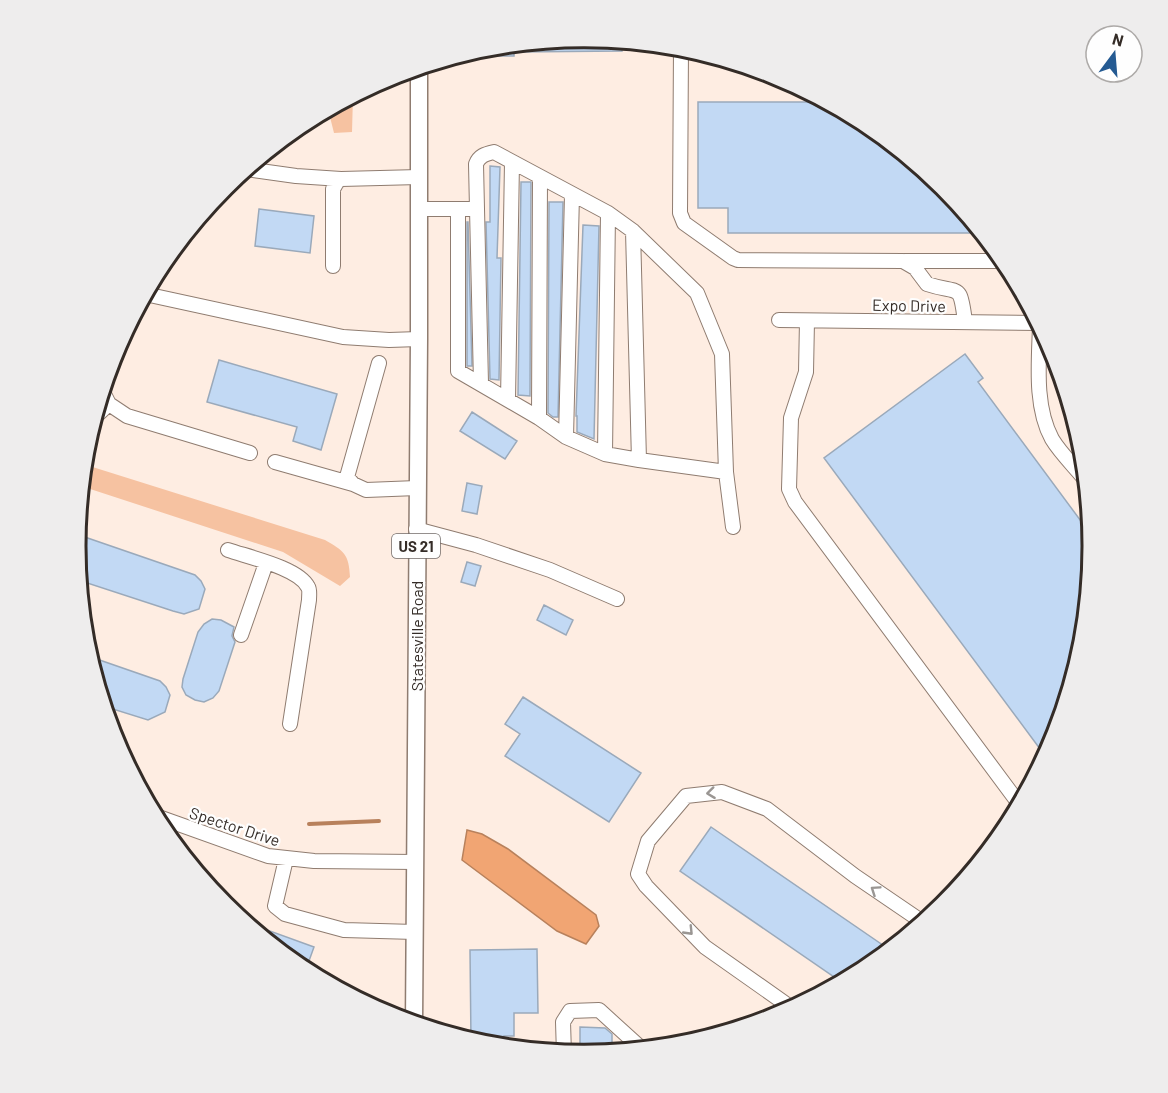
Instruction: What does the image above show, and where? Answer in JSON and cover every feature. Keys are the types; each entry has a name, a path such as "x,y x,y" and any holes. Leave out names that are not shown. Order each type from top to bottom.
{"main road":[{"name":"Statesville Road","path":"414,1015 419,76"}],"street":[{"path":"681,58 680,213 684,223 733,258 738,260 992,261"},
{"path":"481,383 476,164 478,159 485,154 494,152 608,213 633,231 697,293 722,354 726,472 733,527"},
{"path":"508,400 512,162"},
{"path":"257,171 340,179 419,177"},
{"path":"539,418 540,177"},
{"path":"333,266 333,189 340,179"},
{"path":"566,437 572,195"},
{"path":"419,209 477,209"},
{"path":"458,209 458,371 539,418 566,437 605,454 726,472"},
{"path":"605,454 608,213"},
{"path":"633,231 639,460"},
{"path":"903,261 915,268 927,284 953,289 958,293 963,299 966,322"},
{"path":"153,296 343,337 419,339"},
{"name":"Expo Drive","path":"779,320 1030,324"},
{"path":"807,321 806,372 791,418 789,489 795,502 1015,798"},
{"path":"1039,344 1040,380 1045,423 1053,440 1076,468"},
{"path":"353,484 347,477 379,363"},
{"path":"107,401 127,416 249,453"},
{"path":"105,408 109,404"},
{"path":"275,462 353,484 366,490 417,488"},
{"path":"416,529 476,545 550,570 617,599"},
{"path":"228,550 288,570 300,577 309,588 290,724"},
{"path":"241,635 266,563"},
{"path":"784,1003 705,947 646,886 638,874 648,841 686,796 722,792 767,809 855,876 916,918"},
{"name":"Spector Drive","path":"171,825 241,848 286,859 416,862"},
{"path":"286,859 275,906 285,914 344,930 415,933"},
{"path":"564,1044 563,1022 570,1011 599,1010 635,1042"}],"shaded area":[{"path":"353,105 352,132 334,133 330,118"},
{"path":"92,467 325,540 337,547 347,558 350,577 340,586 283,552 89,489"},
{"path":"467,830 482,834 508,849 596,915 599,926 586,944 557,931 462,860"}],"building":[{"path":"584,48 622,51 520,52"},
{"path":"514,53 514,56 498,56"},
{"path":"698,102 809,102 861,132 913,172 971,233 728,233 728,208 698,208"},
{"path":"490,166 500,167 497,258 501,258 499,380 490,379 486,222 490,222"},
{"path":"521,182 531,182 530,396 518,395"},
{"path":"549,202 563,202 558,417 553,417 548,413"},
{"path":"259,209 314,216 310,253 255,246"},
{"path":"468,222 472,366 467,366"},
{"path":"583,225 599,226 594,439 577,432 576,416"},
{"path":"965,354 983,378 978,382 1081,521 1081,579 1073,644 1066,676 1040,748 824,458"},
{"path":"219,360 337,394 321,450 293,441 297,427 207,402"},
{"path":"472,412 517,441 505,459 460,431"},
{"path":"467,483 482,486 477,514 462,511"},
{"path":"86,538 195,575 205,589 199,609 184,614 87,583"},
{"path":"467,562 481,566 475,586 461,582"},
{"path":"544,605 573,620 566,635 537,620"},
{"path":"212,619 221,620 234,627 232,636 235,642 219,691 213,698 204,702 186,695 182,687 198,632"},
{"path":"98,660 160,681 166,687 170,695 165,712 148,720 113,709"},
{"path":"523,697 641,773 609,822 505,756 520,734 505,724"},
{"path":"711,827 883,945 834,977 680,871"},
{"path":"265,929 314,947 309,962"},
{"path":"537,949 538,1013 514,1013 514,1036 504,1036 504,1038 471,1031 470,950"},
{"path":"580,1027 605,1028 612,1034 612,1044 580,1045"}],"waterway":[{"path":"309,824 379,821"}]}
